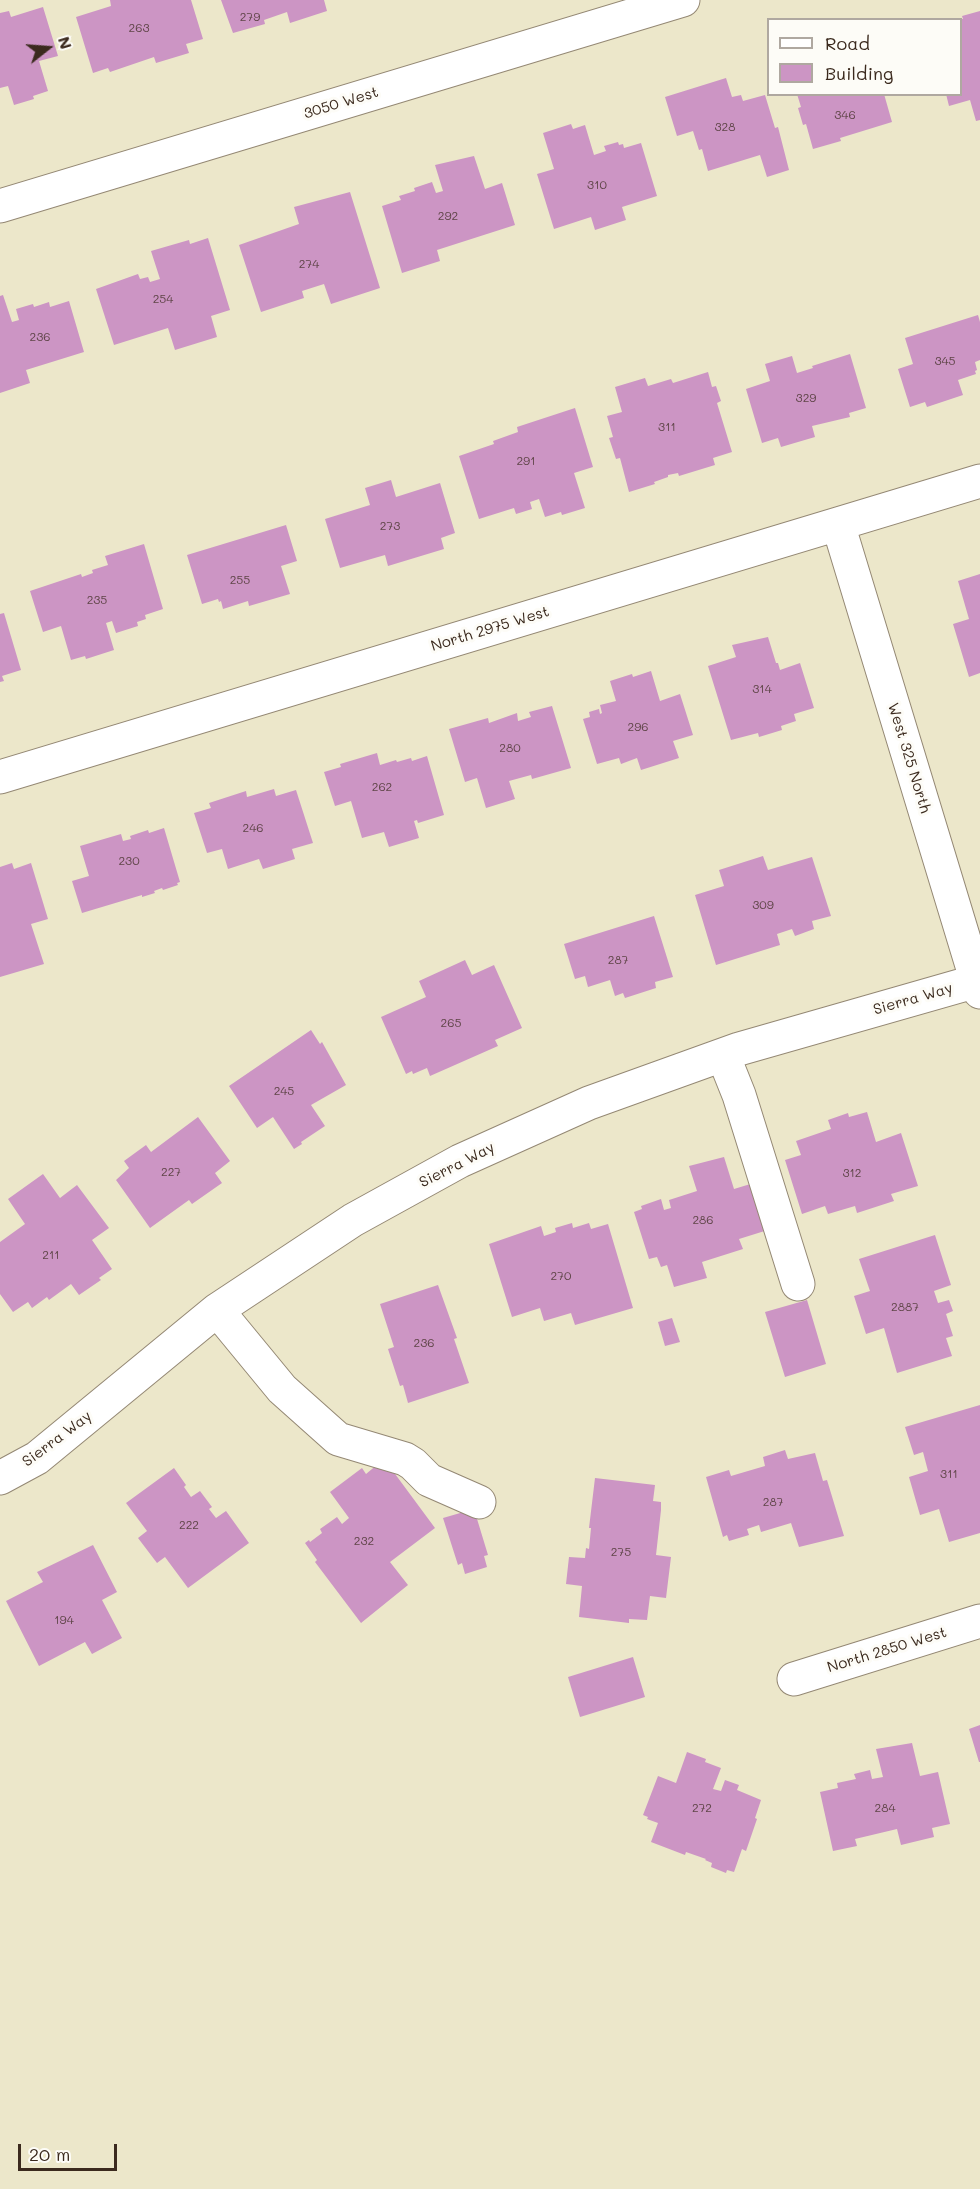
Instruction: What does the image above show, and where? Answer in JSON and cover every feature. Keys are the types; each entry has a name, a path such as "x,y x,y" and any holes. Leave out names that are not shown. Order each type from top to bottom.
{"street":[{"name":"3050 West","path":"0,206 683,0"},
{"name":"North 2975 West","path":"0,777 980,481"},
{"name":"West 325 North","path":"838,525 979,984"},
{"name":"Sierra Way","path":"0,1478 37,1458 218,1310 352,1220 460,1161 589,1103 723,1055 979,984"},
{"path":"723,1055 738,1095 798,1284"},
{"path":"218,1310 282,1389 339,1439 405,1459 429,1480 479,1502"},
{"name":"North 2850 West","path":"794,1679 980,1621"}],"building":[{"path":"110,0 191,0 203,39 186,44 189,53 156,63 154,57 110,72 108,68 93,73 76,17 111,6"},
{"path":"221,0 324,0 327,11 290,23 287,12 264,20 265,24 233,33"},
{"path":"43,7 58,56 39,61 48,91 33,96 34,99 14,105 8,86 0,88 0,13 9,11 11,17"},
{"path":"980,11 980,120 976,121 970,100 949,106 946,96 962,96 962,16"},
{"path":"726,78 732,97 741,95 743,101 765,95 775,128 778,127 789,170 767,177 760,155 708,171 702,149 699,150 693,131 677,136 665,97"},
{"path":"798,96 885,96 892,122 813,149 806,124 803,125 798,108 801,107"},
{"path":"571,124 573,129 585,125 594,155 606,151 604,146 618,142 619,145 623,144 624,148 641,143 657,196 622,207 626,220 595,230 591,217 554,229 537,174 554,169 543,133"},
{"path":"474,156 485,189 502,183 515,225 437,250 440,261 402,273 382,206 401,200 399,196 432,182 436,193 443,191 435,165"},
{"path":"350,192 380,288 331,304 324,284 302,291 304,298 261,312 239,245 299,224 294,207"},
{"path":"208,238 230,310 211,316 217,337 175,350 168,328 114,345 96,289 138,274 140,279 148,277 150,282 160,279 151,251 189,240 190,244"},
{"path":"3,295 12,322 19,320 16,309 49,302 50,307 69,301 84,352 26,370 30,383 0,393 0,296"},
{"path":"978,315 980,360 975,362 976,374 958,380 963,395 927,407 925,402 910,407 898,369 913,364 905,338"},
{"path":"850,354 866,408 849,413 850,417 812,426 815,437 781,447 778,438 762,443 746,389 770,381 765,364 792,356 797,373"},
{"path":"708,372 712,387 716,386 721,401 717,403 732,452 713,458 715,465 679,476 678,473 668,475 654,482 655,484 629,492 620,458 616,459 609,438 613,437 607,416 622,412 615,387 645,378 648,386 671,379 673,383"},
{"path":"575,408 593,467 574,473 585,508 545,517 539,499 530,502 532,509 516,514 514,508 479,519 459,456 494,444 493,441 518,432 517,427"},
{"path":"391,480 396,497 440,483 455,533 441,538 444,549 388,566 385,555 340,568 325,519 370,505 365,488"},
{"path":"286,525 297,561 281,566 290,594 249,606 248,601 223,609 218,599 202,604 187,555"},
{"path":"144,544 163,609 145,615 146,619 137,622 138,626 116,633 112,621 106,623 114,650 86,659 85,656 71,660 61,626 43,632 30,591 81,574 82,577 93,573 92,570 108,565 105,556"},
{"path":"980,574 980,673 969,677 953,624 969,619 958,581"},
{"path":"4,613 21,670 2,676 4,681 0,682 0,614"},
{"path":"768,637 780,670 800,663 814,708 794,714 796,721 781,726 782,730 759,737 758,733 731,740 708,666 736,657 732,645"},
{"path":"651,671 660,701 680,694 693,735 673,741 679,758 641,770 637,758 621,764 619,758 597,764 583,719 590,717 589,712 599,709 600,714 602,713 600,705 616,701 610,681"},
{"path":"552,706 571,768 532,779 531,775 509,781 515,799 486,808 477,778 465,782 449,729 488,718 489,723 517,713 518,721 531,717 529,712"},
{"path":"377,753 380,765 411,758 412,761 427,756 444,815 418,823 417,820 414,821 419,838 389,847 384,832 362,838 351,801 335,806 324,772 341,767 340,764"},
{"path":"274,789 276,796 296,790 313,843 292,849 295,859 263,869 259,859 228,869 222,849 207,853 194,813 211,808 209,803 246,791 247,797"},
{"path":"164,828 180,882 177,883 178,885 82,913 72,881 89,876 80,846 121,834 123,841 148,830 149,833"},
{"path":"763,856 768,870 812,857 831,916 812,921 814,929 795,936 792,929 777,934 780,945 716,965 695,895 724,886 719,870"},
{"path":"12,863 14,869 31,863 48,919 31,924 44,964 0,977 0,867"},
{"path":"654,916 673,977 655,982 656,988 625,998 623,993 615,996 610,980 588,987 585,976 575,979 564,944"},
{"path":"465,960 472,975 494,965 522,1028 495,1040 498,1046 430,1076 427,1068 413,1074 412,1071 406,1074 381,1017 426,997 419,981"},
{"path":"311,1030 320,1044 322,1042 346,1085 311,1105 325,1126 294,1149 273,1117 257,1128 229,1086"},
{"path":"867,1112 876,1142 901,1133 918,1186 891,1194 894,1201 857,1213 855,1206 828,1214 825,1206 802,1214 785,1160 801,1155 796,1141 831,1129 828,1120 848,1113 849,1117"},
{"path":"198,1117 230,1161 215,1173 222,1183 192,1204 189,1200 150,1228 116,1180 129,1168 124,1161 146,1145 151,1152"},
{"path":"724,1157 734,1189 757,1182 771,1229 739,1239 743,1249 702,1262 707,1278 674,1287 667,1265 661,1267 657,1257 649,1259 634,1212 642,1209 641,1206 661,1199 664,1210 671,1208 669,1200 697,1191 689,1166"},
{"path":"43,1174 60,1198 77,1185 109,1228 92,1240 112,1269 99,1278 101,1280 79,1295 71,1284 49,1300 47,1297 32,1308 28,1302 13,1312 0,1294 0,1242 25,1224 8,1199"},
{"path":"572,1223 573,1228 589,1223 591,1229 608,1224 633,1308 575,1325 571,1313 544,1321 540,1308 512,1317 489,1244 541,1226 544,1236 556,1232 555,1228"},
{"path":"935,1235 951,1285 934,1291 938,1303 949,1300 953,1311 946,1314 953,1336 946,1338 952,1356 897,1373 884,1328 866,1334 854,1296 870,1291 859,1259"},
{"path":"438,1285 457,1338 454,1339 469,1383 408,1403 388,1349 394,1347 380,1304"},
{"path":"807,1300 826,1364 785,1377 765,1312"},
{"path":"672,1318 680,1342 665,1346 658,1322"},
{"path":"980,1405 980,1533 949,1542 939,1509 920,1515 909,1477 928,1471 923,1452 914,1455 905,1427"},
{"path":"785,1450 788,1459 815,1453 823,1481 827,1480 844,1536 799,1547 791,1523 761,1532 759,1525 747,1529 749,1535 729,1541 727,1535 723,1537 706,1477 729,1470 731,1476 765,1466 763,1457"},
{"path":"384,1459 435,1528 390,1562 408,1585 361,1623 315,1562 317,1560 305,1543 322,1533 320,1529 337,1517 342,1524 349,1518 330,1492 362,1468 366,1474"},
{"path":"174,1468 191,1497 200,1491 212,1507 209,1509 216,1518 226,1511 249,1543 188,1588 165,1557 157,1563 138,1538 147,1531 126,1503"},
{"path":"595,1478 655,1485 653,1501 661,1502 656,1555 671,1557 666,1598 650,1596 647,1620 629,1619 629,1623 579,1617 582,1586 566,1584 569,1557 585,1558 586,1548 589,1549"},
{"path":"474,1509 488,1555 484,1556 487,1567 465,1574 462,1563 458,1565 443,1518"},
{"path":"93,1545 117,1592 102,1600 122,1638 92,1654 85,1642 39,1666 6,1601 43,1582 37,1572"},
{"path":"633,1657 645,1697 580,1717 568,1677"},
{"path":"980,1725 980,1762 979,1762 969,1729"},
{"path":"912,1743 920,1776 938,1772 950,1824 932,1828 934,1837 901,1845 897,1829 855,1839 857,1846 833,1851 820,1792 838,1788 837,1783 856,1779 854,1774 870,1770 872,1779 883,1777 876,1749"},
{"path":"687,1752 721,1768 713,1789 721,1791 725,1780 739,1785 737,1790 761,1800 746,1851 742,1849 734,1872 727,1870 726,1873 711,1867 712,1863 706,1859 686,1852 685,1855 651,1842 658,1823 643,1815 658,1776 676,1783"}]}
